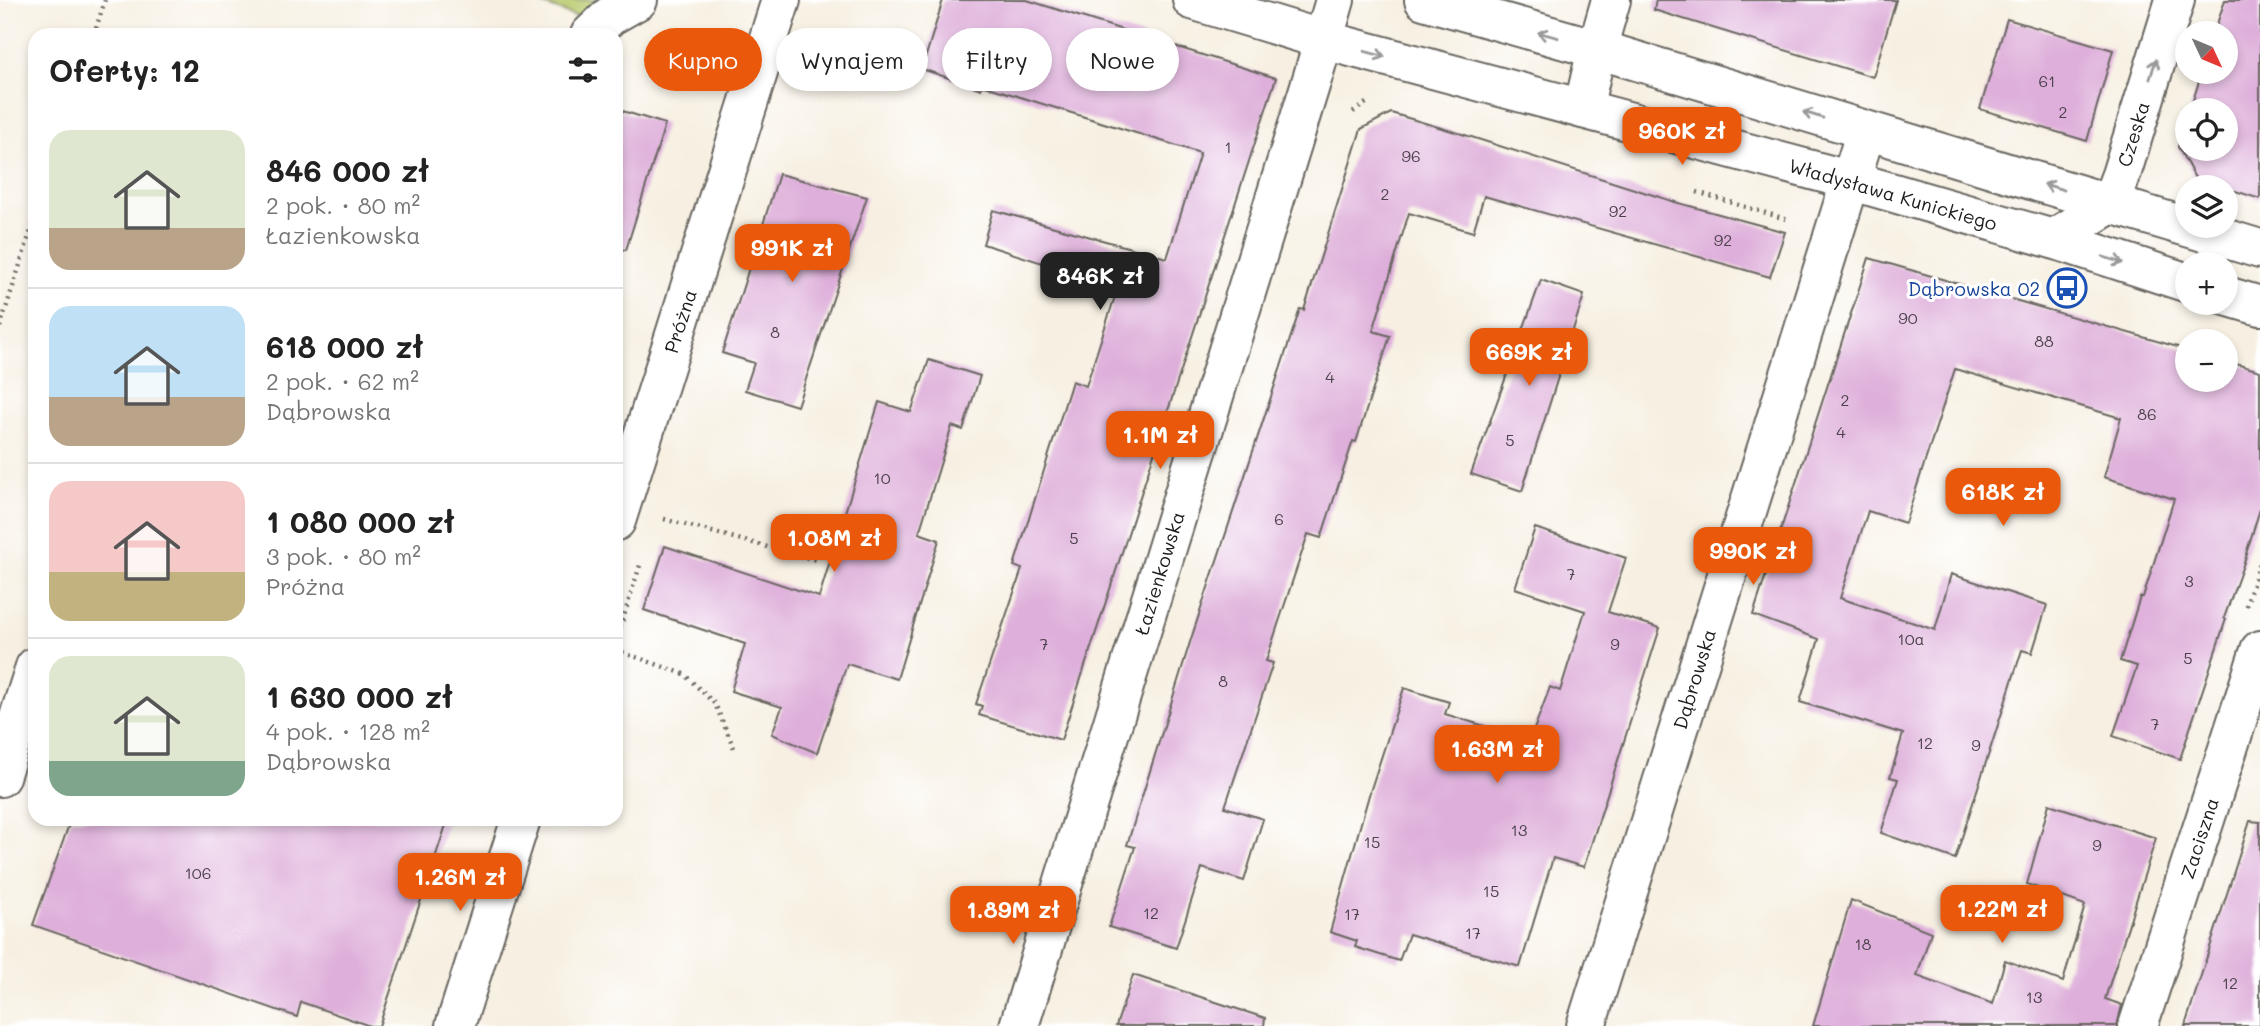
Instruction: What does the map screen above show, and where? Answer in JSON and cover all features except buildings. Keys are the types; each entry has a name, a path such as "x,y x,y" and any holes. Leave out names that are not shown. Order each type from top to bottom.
{"street":[{"path":"597,28 610,16 638,0"},
{"name":"Próżna","path":"623,498 781,0"},
{"name":"Władysława Kunickiego","path":"1192,0 1324,40 1849,180 2053,239 2175,280"},
{"name":"Łazienkowska","path":"1019,1026 1335,0"},
{"path":"1424,0 1597,49 2260,249"},
{"path":"1584,110 1611,0"},
{"name":"Czeska","path":"2110,204 2175,0"},
{"name":"Dąbrowska","path":"1586,1026 1866,131"},
{"path":"2053,239 2110,204"},
{"path":"2238,300 2260,306"},
{"name":"Zaciszna","path":"2138,1026 2260,650"},
{"path":"0,777 28,689"},
{"path":"455,1026 519,826"}],"path":[{"path":"96,28 105,0"},
{"path":"0,327 28,240"},
{"path":"623,515 816,560"},
{"path":"623,652 684,674 715,704 734,748"}],"green space":[{"path":"543,0 597,0 577,17 542,4"}],"place":[{"name":"Dąbrowska 02","path":"2067,288"}]}
